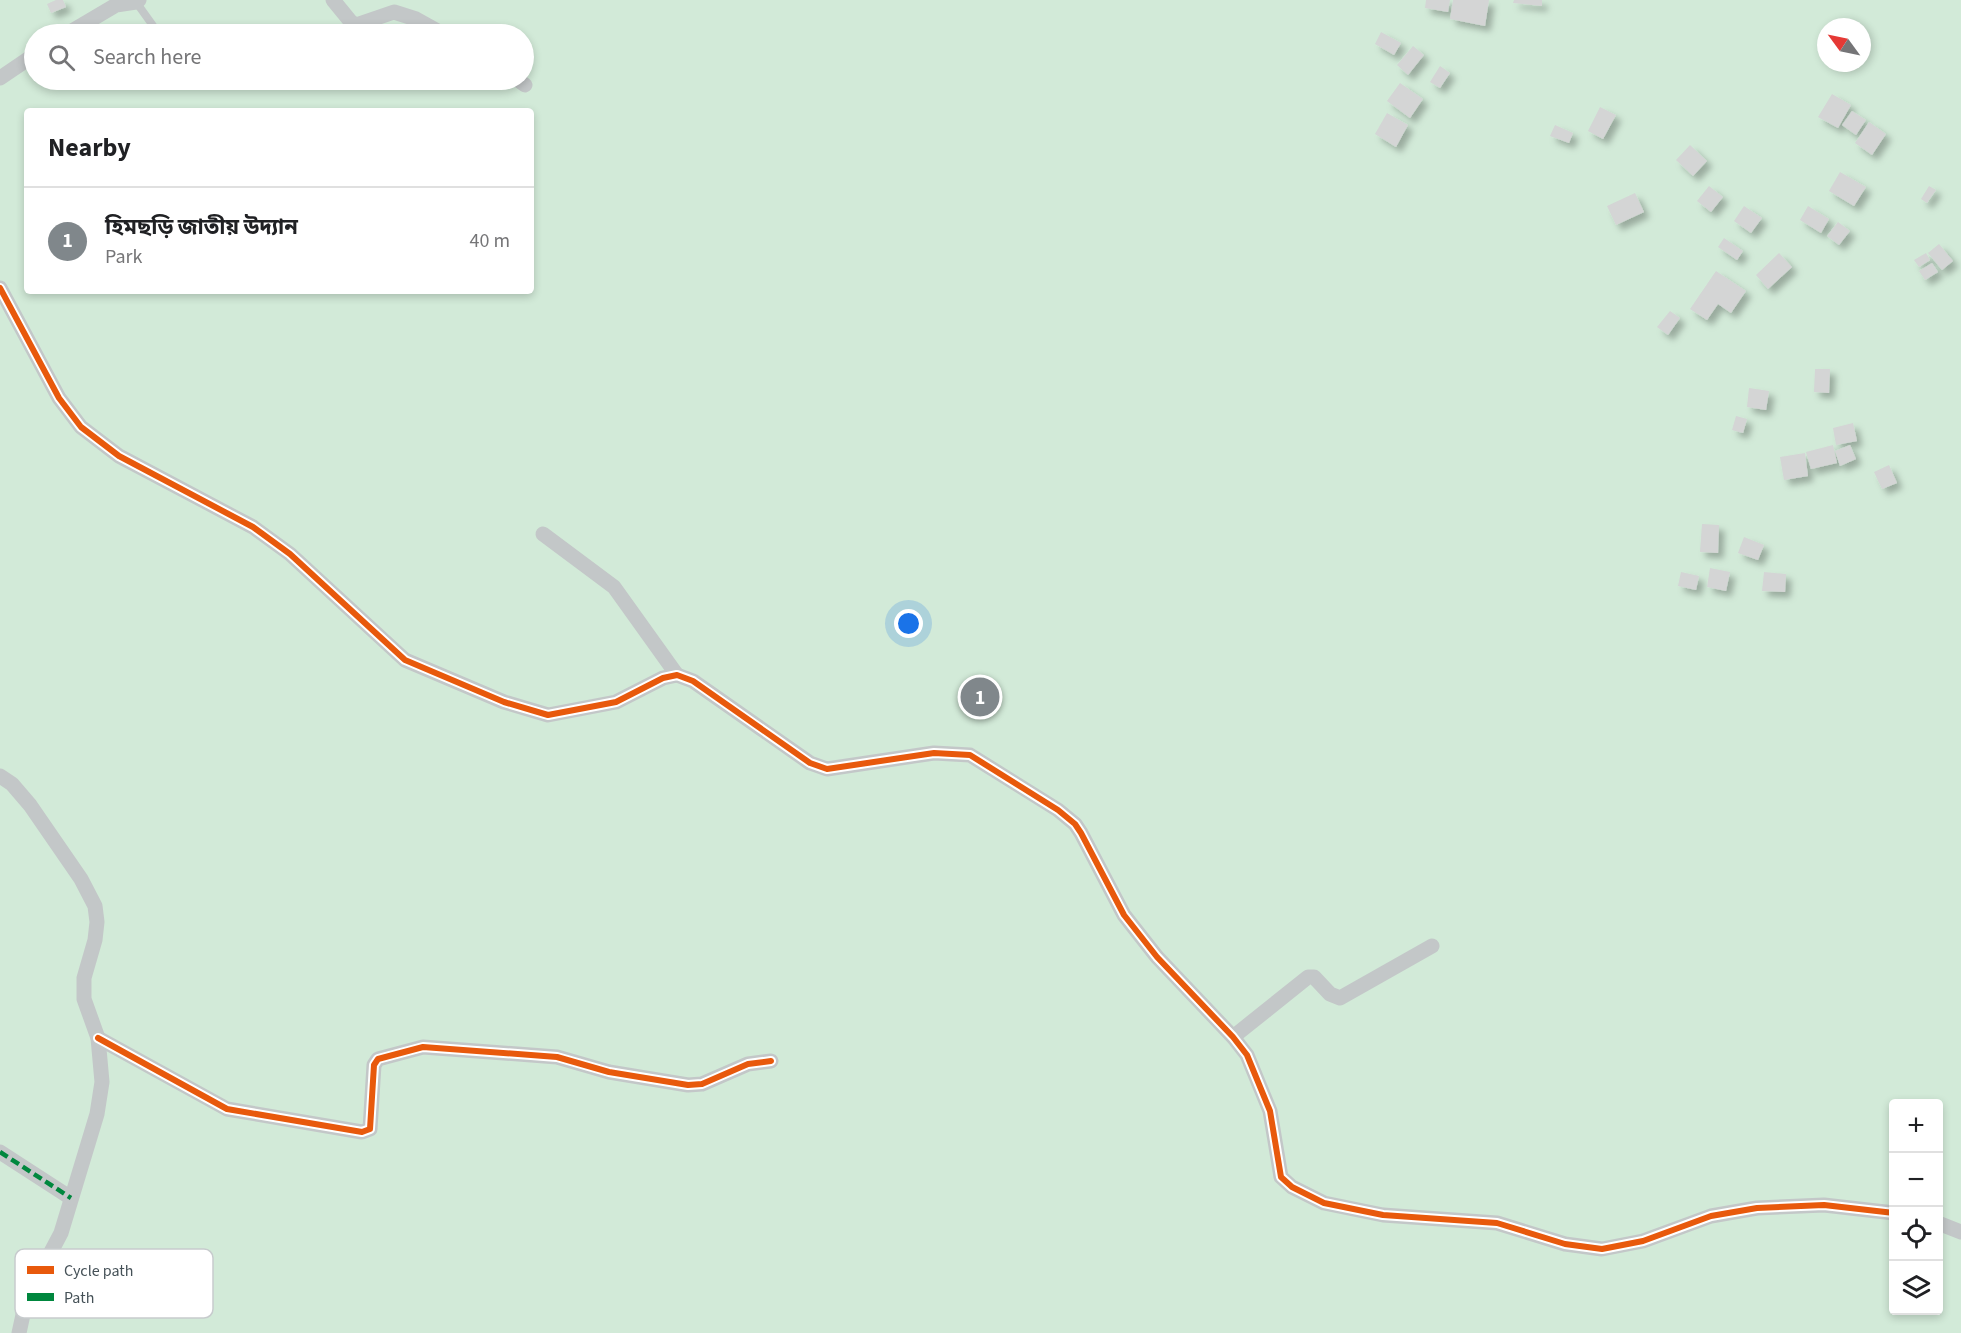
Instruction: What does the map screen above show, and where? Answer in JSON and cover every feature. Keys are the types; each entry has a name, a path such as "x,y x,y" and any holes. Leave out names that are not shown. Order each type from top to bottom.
{"street":[{"path":"333,0 354,24"},
{"path":"81,24 114,3 137,1"},
{"path":"359,24 394,12 425,24"},
{"path":"0,78 24,62"},
{"path":"0,288 59,398 81,427 119,456 253,527 290,554 405,660 504,702 548,715 616,702 663,678 677,675 693,681 810,764 826,769 934,753 970,755 1058,810 1075,824 1081,833 1124,915 1157,957 1233,1037 1247,1056 1270,1111 1281,1177 1292,1187 1324,1203 1383,1215 1497,1223 1565,1244 1602,1249 1643,1241 1711,1216 1757,1208 1824,1205 1889,1213"},
{"path":"543,534 614,586 677,675"},
{"path":"0,776 12,784 30,805 81,879 95,906 97,922 95,940 84,978 84,999 98,1038 102,1083 97,1114 61,1233 53,1249"},
{"path":"1233,1037 1308,977 1314,977 1330,994 1340,998 1432,946"},
{"path":"98,1038 227,1109 362,1132 370,1129 374,1065 378,1059 423,1047 557,1057 609,1072 688,1085 702,1084 748,1064 771,1061"},
{"path":"0,1152 71,1198"},
{"path":"1943,1225 1961,1232"},
{"path":"19,1333 23,1318"}],"lane":[{"path":"137,1 152,24"}],"green space":[{"path":"0,0 1961,0 1961,1333 0,1333"}],"building":[{"path":"63,0 66,7 51,13 47,4"},
{"path":"1426,0 1450,0 1448,12 1425,8"},
{"path":"1453,0 1489,0 1485,26 1450,19"},
{"path":"1514,0 1542,0 1542,6 1513,3"},
{"path":"1381,32 1401,43 1394,55 1375,44"},
{"path":"1413,46 1424,55 1408,75 1397,65"},
{"path":"1440,66 1450,73 1440,88 1430,82"},
{"path":"1400,83 1423,99 1410,118 1387,101"},
{"path":"1832,94 1851,105 1838,128 1818,117"},
{"path":"1600,107 1616,115 1603,139 1588,131"},
{"path":"1852,111 1866,120 1856,135 1842,125"},
{"path":"1387,113 1408,125 1396,147 1375,134"},
{"path":"1869,122 1886,134 1872,155 1855,143"},
{"path":"1555,125 1573,133 1569,143 1550,136"},
{"path":"1690,145 1707,161 1693,176 1676,160"},
{"path":"1840,172 1866,187 1854,206 1829,191"},
{"path":"1709,186 1723,197 1711,212 1697,201"},
{"path":"1929,186 1936,190 1927,203 1921,199"},
{"path":"1635,193 1644,212 1616,225 1607,206"},
{"path":"1744,206 1762,218 1751,233 1734,221"},
{"path":"1808,206 1829,219 1821,233 1800,220"},
{"path":"1838,222 1850,231 1839,245 1827,236"},
{"path":"1724,238 1743,251 1737,260 1718,247"},
{"path":"1939,244 1953,261 1942,270 1928,253"},
{"path":"1779,253 1792,267 1768,289 1756,275"},
{"path":"1926,253 1930,260 1919,267 1914,260"},
{"path":"1932,263 1938,272 1925,280 1919,271"},
{"path":"1716,271 1746,291 1731,313 1718,304 1707,320 1690,309"},
{"path":"1670,311 1680,318 1668,335 1657,327"},
{"path":"1815,369 1830,369 1829,393 1814,392"},
{"path":"1749,388 1769,391 1766,410 1747,407"},
{"path":"1736,416 1747,419 1743,433 1732,430"},
{"path":"1853,423 1857,441 1836,445 1833,428"},
{"path":"1833,445 1837,463 1811,469 1806,452"},
{"path":"1850,445 1856,459 1840,466 1835,451"},
{"path":"1805,453 1808,476 1784,480 1780,457"},
{"path":"1889,465 1897,483 1882,489 1874,472"},
{"path":"1702,524 1719,525 1718,553 1700,552"},
{"path":"1744,537 1764,545 1758,560 1738,553"},
{"path":"1710,568 1730,572 1726,591 1707,587"},
{"path":"1681,572 1699,576 1696,590 1678,586"},
{"path":"1764,572 1786,574 1785,592 1762,591"}],"marked path":[{"path":"0,1152 71,1198"}],"cycle path":[{"path":"0,288 59,398 81,427 119,456 253,527 290,554 405,660 504,702 548,715 616,702 663,678 677,675 693,681 810,763 827,769 934,753 970,755 1058,810 1075,824 1081,833 1124,915 1157,957 1233,1037 1247,1055 1270,1111 1281,1177 1292,1187 1324,1203 1383,1215 1497,1223 1565,1244 1602,1249 1643,1241 1711,1216 1757,1208 1824,1205 1889,1212"},
{"path":"98,1038 227,1109 362,1132 370,1129 374,1065 378,1059 423,1047 557,1057 609,1072 688,1085 702,1084 748,1064 771,1061"}],"place":[{"name":"হিমছড়ি জাতীয় উদ্যান","path":"980,697"}]}
